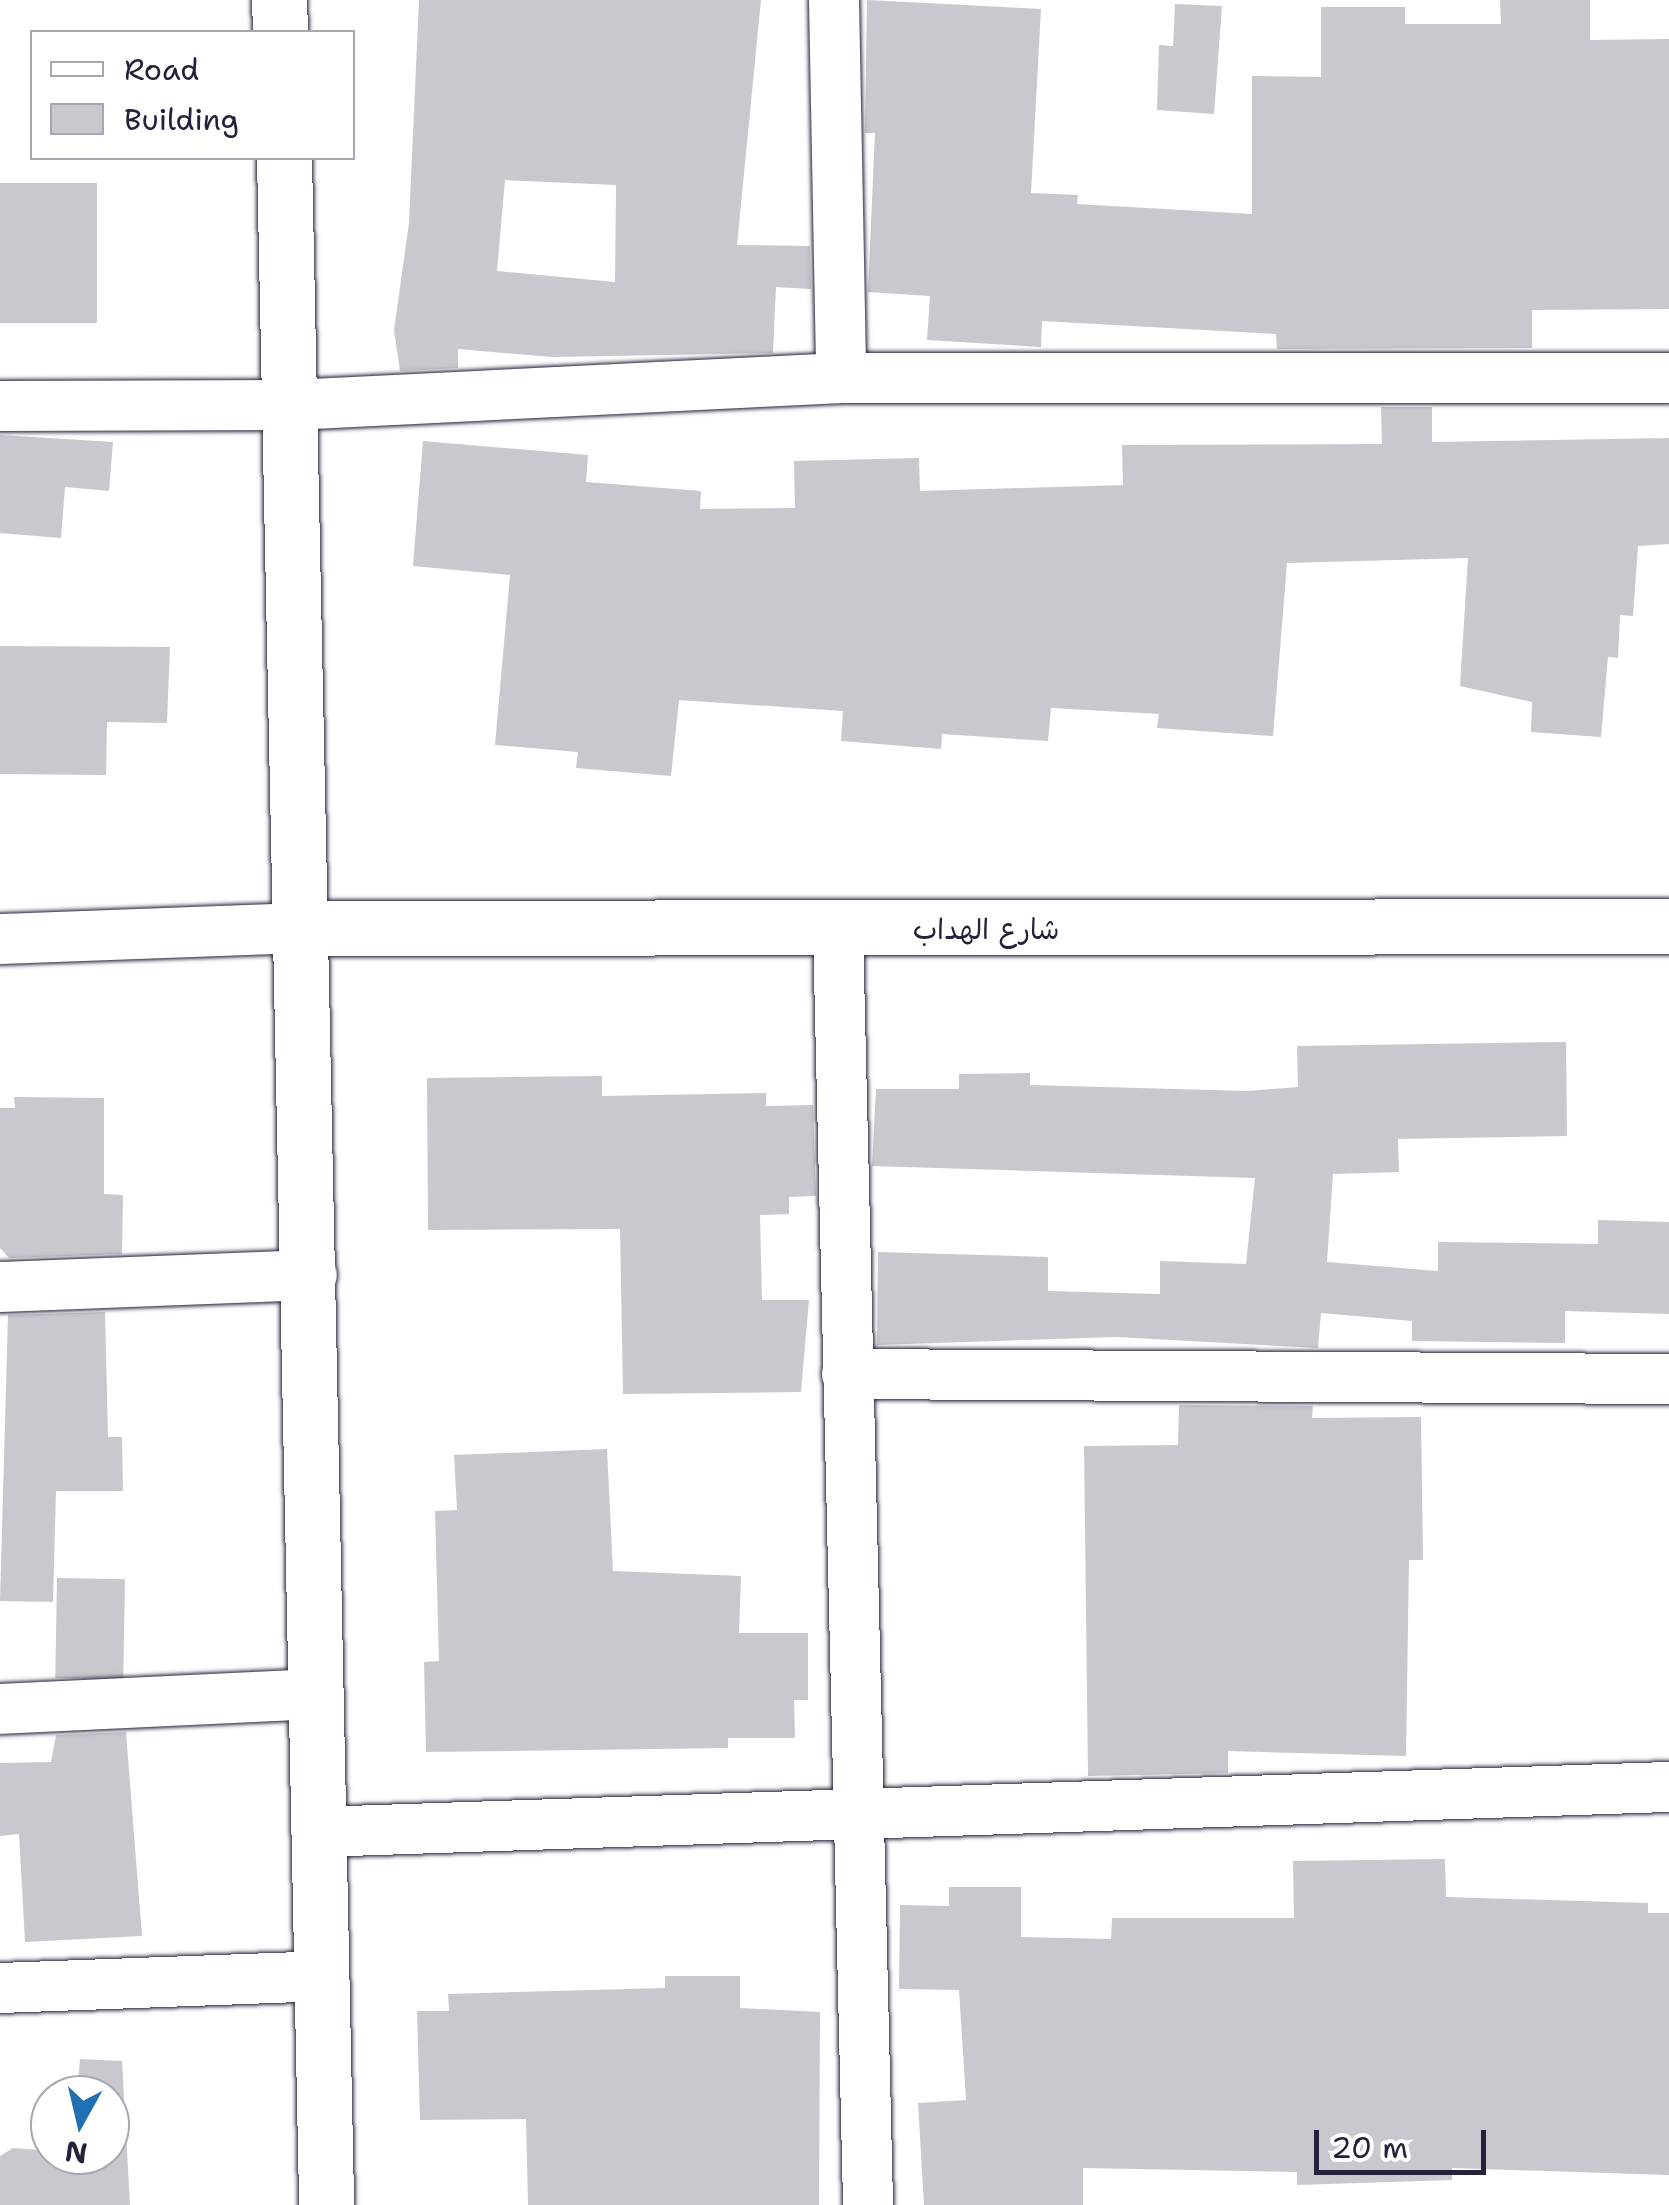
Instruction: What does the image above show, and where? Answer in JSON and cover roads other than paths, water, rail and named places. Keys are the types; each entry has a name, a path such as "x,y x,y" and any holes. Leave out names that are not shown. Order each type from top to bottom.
{"street":[{"path":"279,0 280,30"},
{"path":"834,0 841,378"},
{"path":"284,160 312,1275 314,1694 326,2205"},
{"path":"0,406 292,406 841,378 1669,378"},
{"name":"شارع الهداب","path":"304,928 1669,926"},
{"path":"0,939 304,928"},
{"path":"838,930 868,2205"},
{"path":"0,1286 312,1275"},
{"path":"848,1374 1669,1378"},
{"path":"0,1709 314,1694"},
{"path":"318,1832 856,1819 1669,1787"},
{"path":"0,1988 323,1976"}]}
